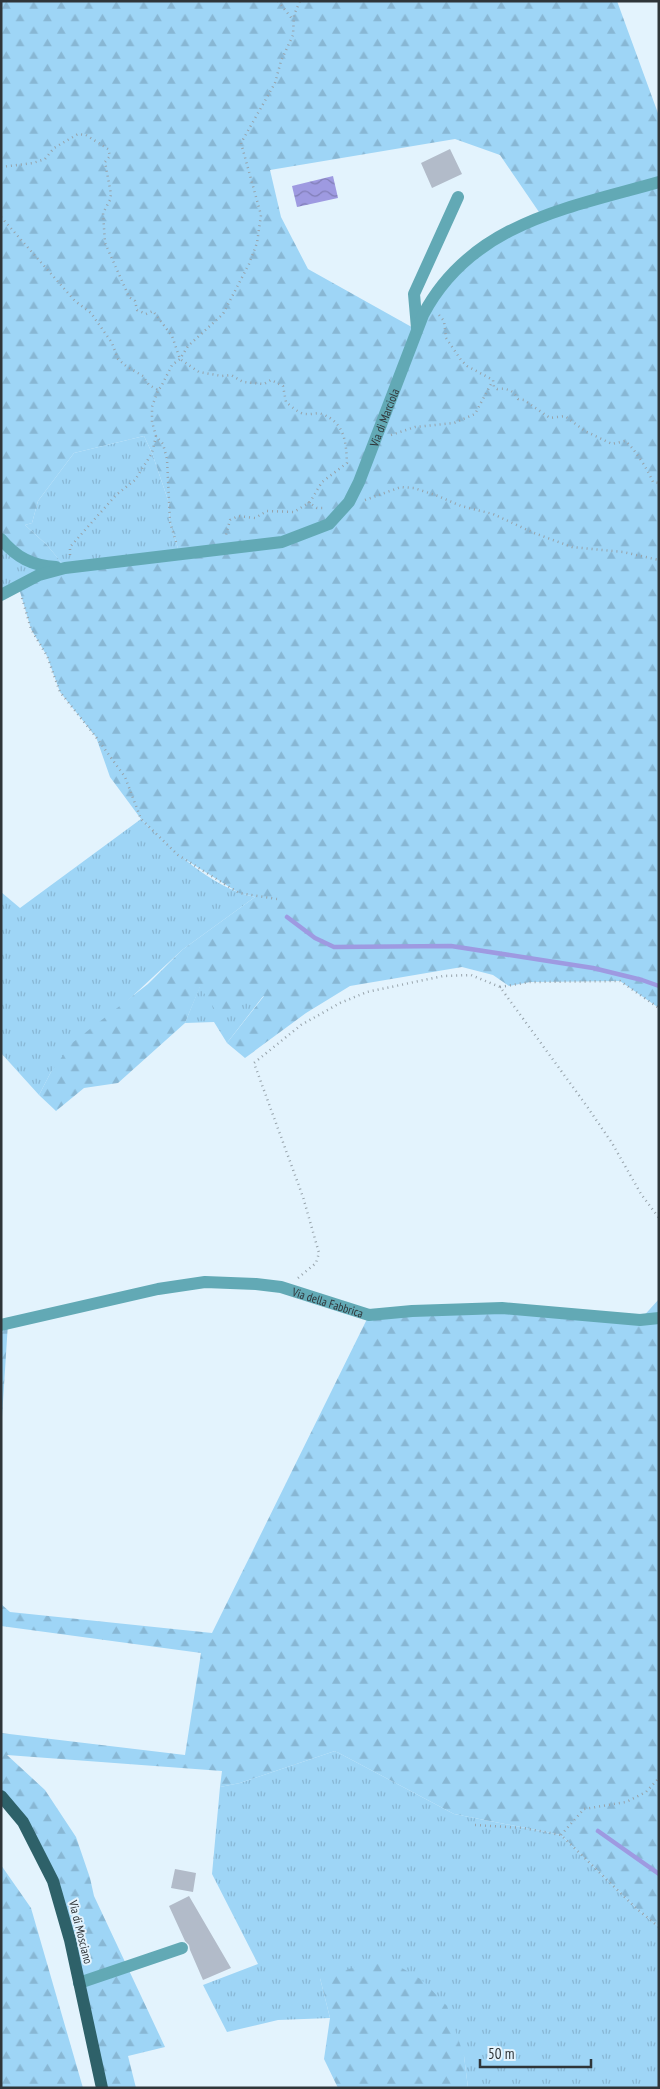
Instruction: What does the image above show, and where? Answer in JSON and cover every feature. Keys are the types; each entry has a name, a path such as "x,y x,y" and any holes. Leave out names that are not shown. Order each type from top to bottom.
{"main road":[{"name":"Via di Mosciano","path":"1,1796 23,1822 53,1881 79,1983 102,2088"}],"street":[{"name":"Via di Marciola","path":"1,595 39,574 66,568 282,542 312,533 329,524 348,502 359,482 428,305 462,263 502,234 542,215 659,182"},
{"path":"417,330 414,294 458,197"},
{"name":"Via di Marciola","path":"1,539 8,548 26,561 41,566 66,568"},
{"name":"Via della Fabbrica","path":"1,1325 158,1289 205,1282 281,1287 369,1315 412,1311 502,1308 640,1320 659,1318"},
{"path":"79,1983 182,1948"}],"path":[{"path":"278,1 294,21"},
{"path":"180,555 170,522 167,459 163,444 156,436 152,422 152,407 158,390 172,365 180,359 188,346 223,314 250,264 257,243 261,214 241,143 274,82 293,35 294,15 300,1"},
{"path":"1,167 32,163 45,159 54,148 78,134 86,135 108,149 110,156 105,162 111,194 103,213 105,243 119,277 130,297 135,301 137,310 146,314 153,311 172,336 180,359 199,372 231,375 243,382 264,384 271,380 283,386 286,402 295,409 304,414 321,413 336,423 346,437 348,463 322,482 310,502 294,512 267,511 254,518 238,516 230,520 225,537 225,549"},
{"path":"1,217 75,301 91,313 112,343 118,359 143,376 149,385 158,390"},
{"path":"428,305 444,321 446,338 467,366 493,380"},
{"path":"376,438 415,427 454,423 475,414 493,380"},
{"path":"493,380 494,387 514,392 518,398 550,418 565,416 585,431 612,444 625,441 636,453 653,482 659,483"},
{"path":"66,568 70,547 116,495 135,480 152,453 156,436"},
{"path":"348,502 366,500 402,487 414,488 461,506 493,514 534,533 572,547 623,552 659,560"},
{"path":"18,585 31,629 47,656 60,692 96,736 125,777 141,818 178,855 239,894 277,899"},
{"path":"281,1287 299,1277 316,1263 319,1253 303,1197 254,1063 301,1025 340,1003 367,992 443,976 472,975 500,987 586,1105 612,1143 641,1194 659,1218"},
{"path":"500,987 530,982 620,981 659,1008"},
{"path":"561,1835 584,1809 626,1802 646,1792 659,1778"},
{"path":"475,1825 523,1828 561,1835 637,1909 659,1927"}],"green space":[{"path":"1,1 617,1 659,116 659,1008 620,981 530,982 509,986 493,975 462,967 350,986 306,1013 245,1058 227,1043 264,996 218,1014 200,987 185,1023 118,1083 84,1088 56,1111 39,1095 51,1072 72,1043 148,984 182,950 255,897 239,893 178,855 141,819 110,777 96,737 60,692 47,656 31,629 18,585 41,566 1,535","holes":["455,139 500,155 541,215 462,263 417,330 308,269 281,217 270,170","144,436 152,453 168,500 170,522 180,555 66,568 47,545 25,525 32,523 38,501 74,453"]},
{"path":"144,436 152,453 168,500 170,522 180,555 1,595 1,535 65,567 47,545 25,525 32,523 38,501 74,453"},
{"path":"141,819 193,866 223,885 255,897 182,950 51,1072 39,1095 1,1053 1,892 20,908"},
{"path":"200,986 264,995 227,1043 214,1022 185,1023"},
{"path":"659,1299 659,1927 637,1909 561,1835 454,1814 335,1751 240,1783 220,1787 222,1771 7,1755 45,1790 76,1837 94,1896 165,2047 128,2056 136,2088 102,2088 53,1881 1,1796 1,1733 185,1755 201,1653 1,1626 1,1604 10,1612 212,1633 369,1315 502,1308 640,1320"},
{"path":"8,1323 1,1433 1,1325"},
{"path":"335,1751 454,1814 561,1835 637,1909 659,1927 659,2088 468,2088 464,2056 320,1978 330,2018 278,2020 227,2032 203,1985 258,1964 212,1874 220,1787 240,1783"},
{"path":"1,1865 31,1908 83,2088 1,2088"},
{"path":"368,1963 397,1965 422,1980 447,2006 464,2056 468,2088 338,2088 324,2059 330,2018 320,1978"}],"water":[{"path":"333,176 338,198 297,207 292,186"}],"building":[{"path":"450,149 462,174 432,188 421,163"},
{"path":"175,1869 196,1873 193,1892 171,1888"},
{"path":"189,1896 231,1968 203,1980 189,1945 185,1941 169,1906"}],"waterway":[{"path":"287,917 315,938 334,947 451,946 593,968 659,986"},
{"path":"598,1831 659,1874"}]}
